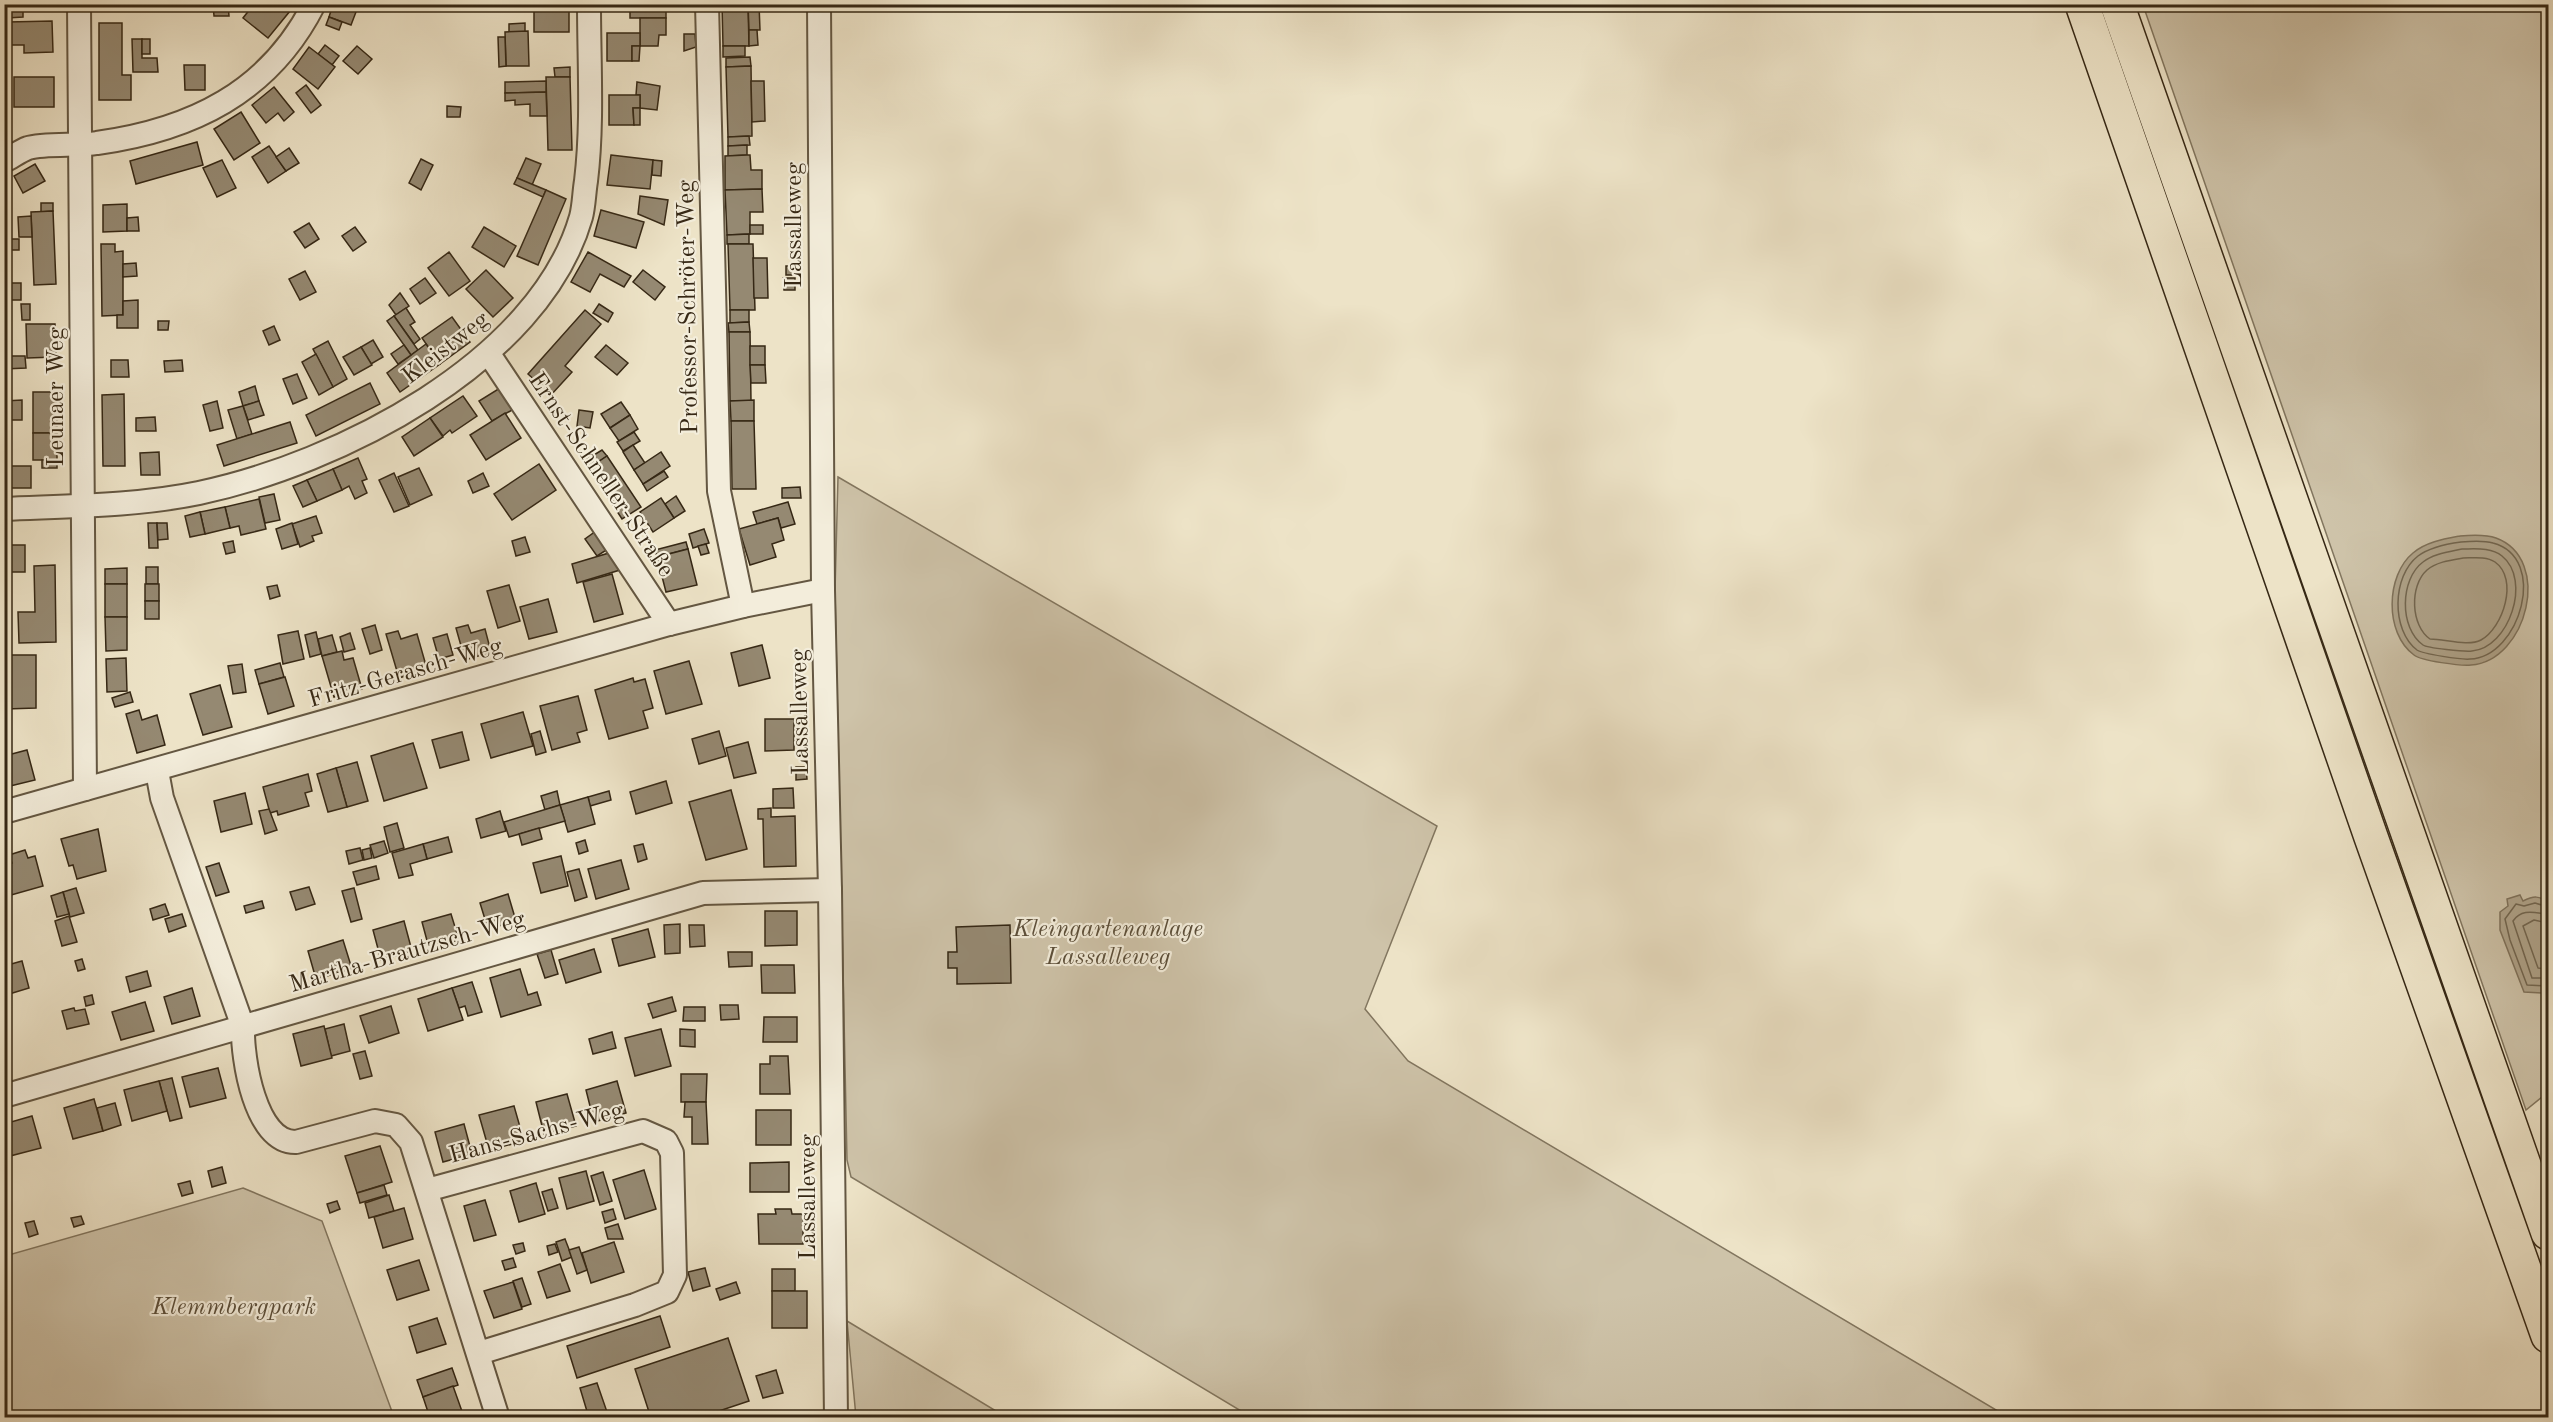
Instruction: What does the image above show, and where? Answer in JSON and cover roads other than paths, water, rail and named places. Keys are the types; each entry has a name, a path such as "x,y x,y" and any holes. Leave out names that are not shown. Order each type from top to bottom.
{"highway":[{"path":"2082,4 2371,837 2548,1336"},
{"path":"2117,4 2548,1233"}],"street":[{"name":"Leunaer Weg","path":"79,4 85,789"},
{"path":"4,161 30,147 80,146 128,139 163,130 206,113 233,97 270,67 288,47 314,4"},
{"name":"Kleistweg","path":"4,509 83,506 198,493 248,480 326,452 404,413 489,354 537,300 565,258 581,216 589,156 589,4"},
{"name":"Professor-Schröter-Weg","path":"707,4 719,491 743,606"},
{"name":"Lassalleweg","path":"819,4 823,590 830,890 836,1418"},
{"name":"Ernst-Schneller-Straße","path":"489,354 669,624"},
{"name":"Fritz-Gerasch-Weg","path":"4,812 157,771 669,624 823,590"},
{"name":"Hans-Sachs-Weg","path":"157,771 162,798 243,1026 242,1052 260,1113 269,1130 287,1142 296,1142 375,1121 396,1125 411,1142 498,1418"},
{"name":"Martha-Brautzsch-Weg","path":"4,1096 703,893 830,890"},
{"name":"Hans-Sachs-Weg","path":"427,1190 643,1131 666,1141 672,1153 675,1275 667,1292 625,1308 479,1353"}],"water":[{"path":"2460,536 2492,537 2514,549 2524,566 2528,586 2526,608 2519,629 2507,646 2490,659 2471,665 2432,661 2414,655 2397,633 2393,619 2394,589 2404,563 2424,546"},
{"path":"2520,895 2523,901 2536,897 2548,903 2548,990 2544,993 2524,992 2500,930 2500,912 2508,906 2507,899"}],"park label":[{"name":"Kleingartenanlage Lassalleweg","path":"1108,942"},
{"name":"Klemmbergpark","path":"234,1306"}]}
